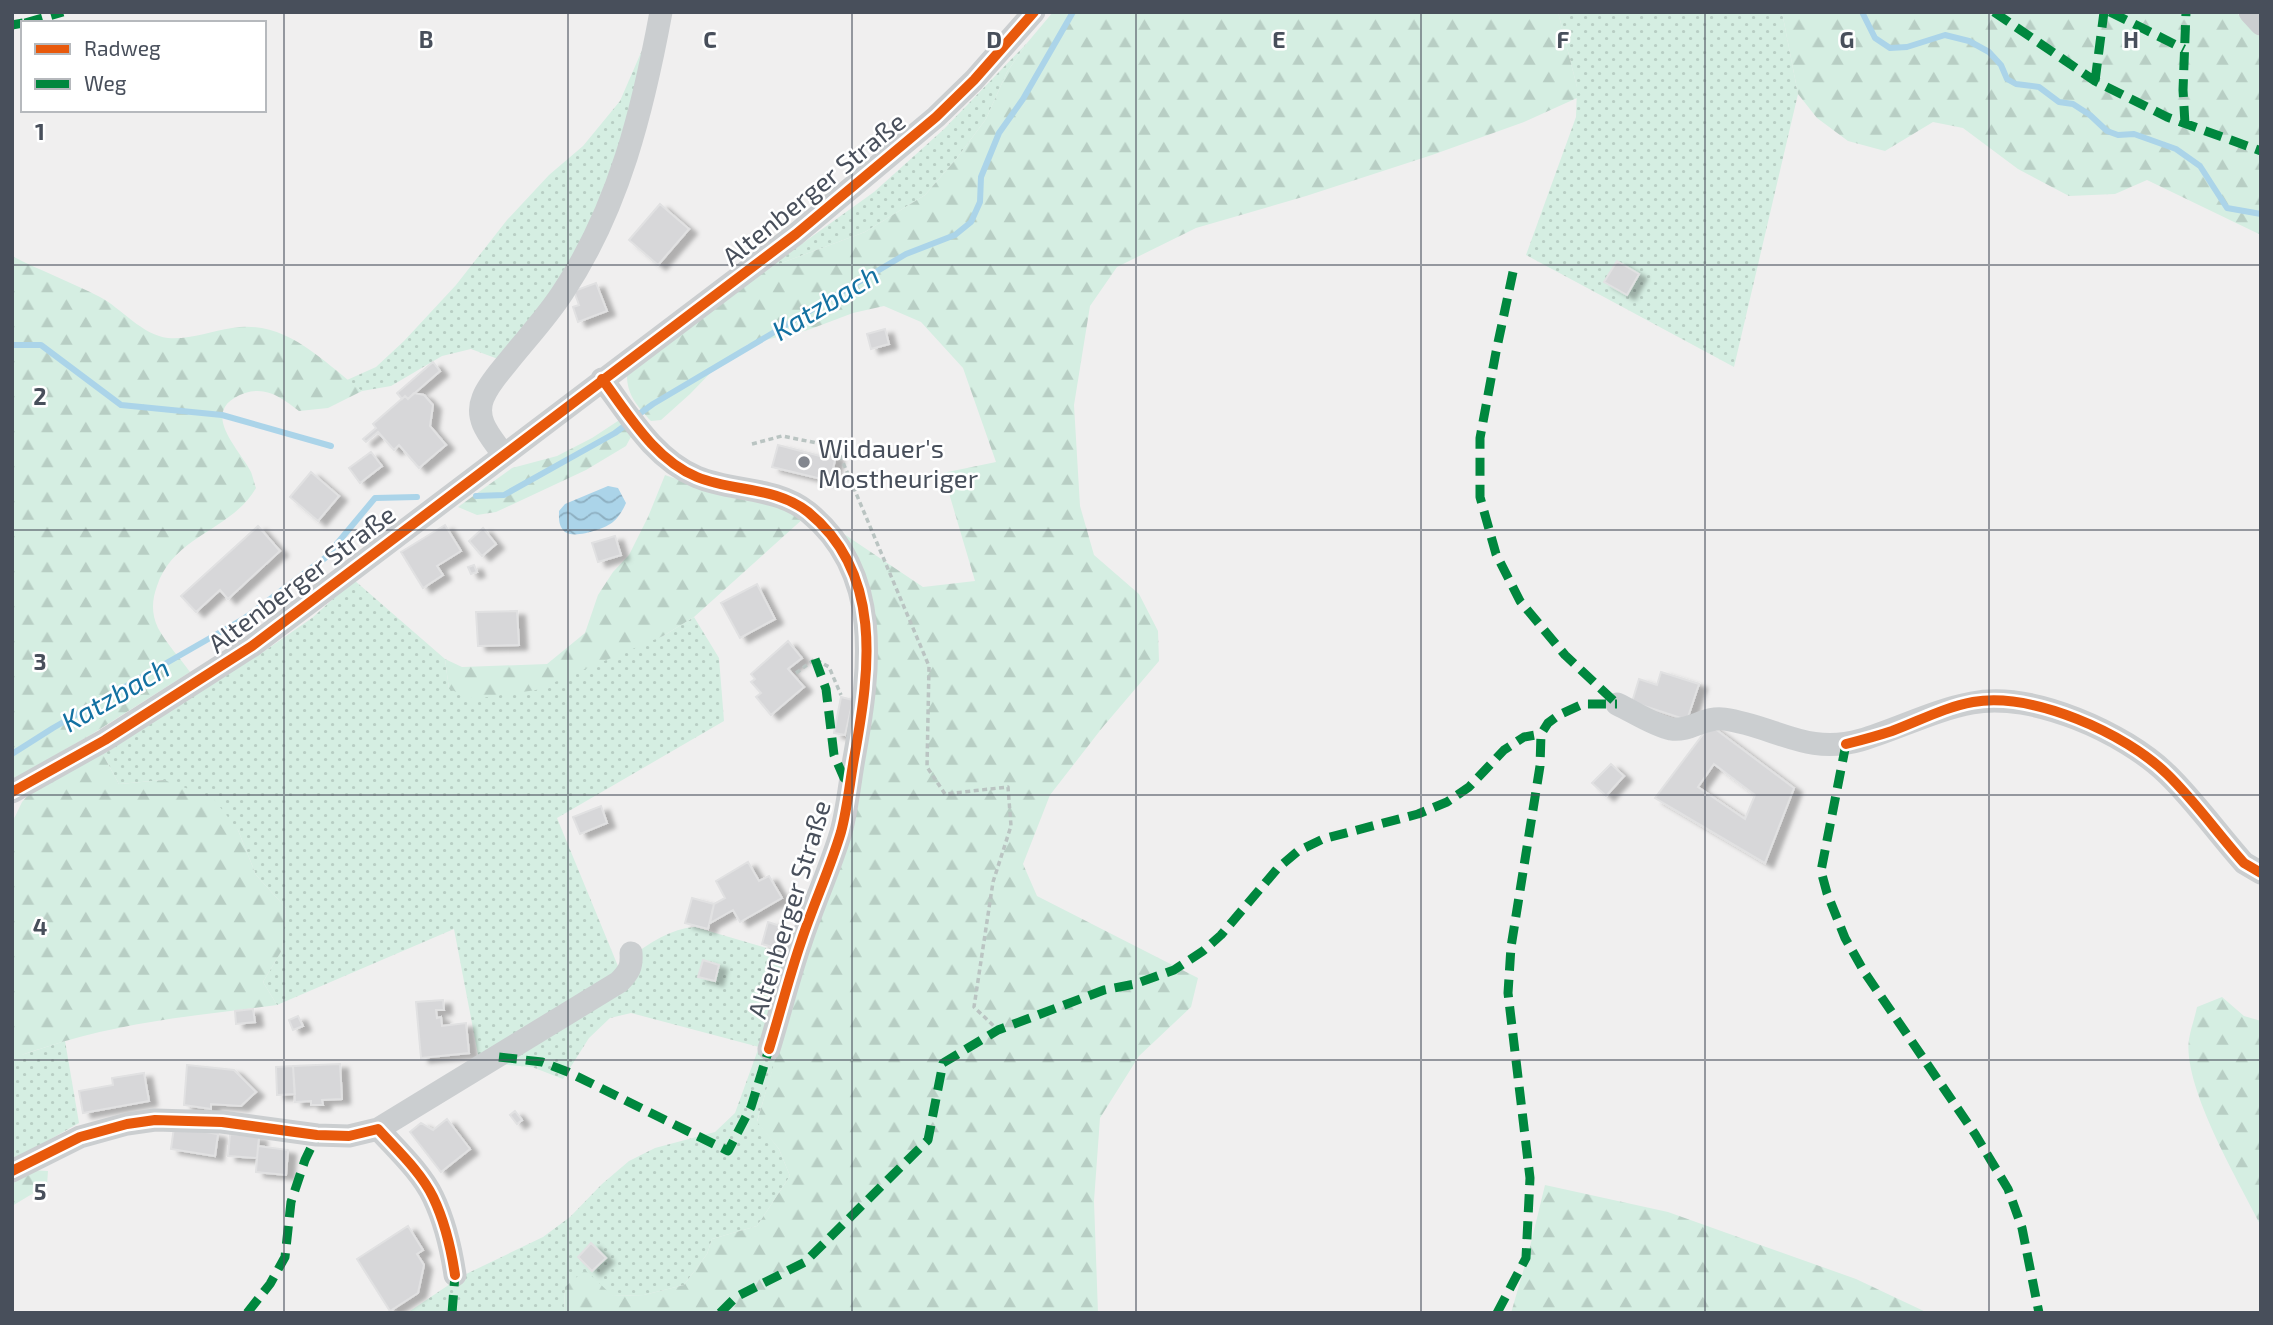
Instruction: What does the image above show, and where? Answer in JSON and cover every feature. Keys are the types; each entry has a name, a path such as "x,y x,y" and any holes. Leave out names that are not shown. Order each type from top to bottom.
{"street":[{"path":"503,454 486,431 480,416 483,398 495,378 563,292 604,214 623,167 641,109 661,12"},
{"name":"Altenberger Straße","path":"12,792 105,740 251,646 796,234 936,117 974,80 1034,12"},
{"path":"2250,12 2261,24"},
{"name":"Altenberger Straße","path":"602,379 667,460 697,477 778,496 805,510 826,528 853,572 865,614 869,650 864,702 841,831 801,942 769,1049"},
{"path":"1617,704 1672,729 1688,728 1704,720 1722,718 1822,746 1846,744 1973,702 2035,706 2072,716 2109,734 2166,773 2244,863 2261,873"},
{"path":"12,1171 80,1137 127,1124 155,1120 222,1122 317,1135 349,1136 379,1129 619,982 628,973 631,953"},
{"path":"379,1129 433,1195 450,1241 455,1275"}],"path":[{"path":"752,444 782,436 817,443 839,453 929,666 927,767 945,794 1008,787 1011,826 993,882 974,1007 998,1030"},
{"path":"796,673 815,659 829,667 841,695"}],"green space":[{"path":"1053,12 1558,12 1577,87 1577,98 1524,122 1432,155 1196,228 1117,267 1090,306 1074,405 1080,506 1094,555 1139,594 1158,631 1159,661 1050,795 1023,864 1037,896 1198,978 1191,1007 1139,1056 1100,1118 1094,1201 1098,1313 564,1313 565,1287 585,1270 613,1296 644,1295 684,1285 707,1254 712,1239 757,1226 790,1176 779,1149 757,1122 796,988 874,673 835,528 923,587 975,581 943,473 996,462 963,368 921,322 884,306 853,313 808,330 748,344 718,365 661,420 651,421 638,406 631,395 627,376 768,268 865,232 925,195 986,119 1007,72"},
{"path":"1558,12 1782,12 1798,94 1734,367 1526,255 1576,117 1577,87"},
{"path":"1782,12 2236,12 2261,38 2261,235 2147,180 2115,194 2069,196 2018,169 1963,128 1933,122 1885,151 1848,141 1817,118 1798,94"},
{"path":"646,41 611,180 562,280 498,359 471,349 442,356 391,386 362,391 347,380 376,367 404,341 456,285 507,220 549,175 583,146 620,101"},
{"path":"1027,43 1007,72 986,119 925,195 865,232 768,268 874,192 944,129"},
{"path":"12,256 100,297 158,336 184,338 251,327 286,336 318,356 362,391 328,408 299,411 267,392 253,391 231,400 224,409 222,419 225,430 251,472 256,488 232,514 176,555 165,569 153,601 158,628 190,672 92,734 12,780"},
{"path":"621,419 633,433 626,446 586,470 496,512 477,515 458,507 512,468 557,456"},
{"path":"665,475 694,485 773,498 805,517 694,617 663,636 536,690 474,699 449,689 445,659 462,667 547,664 585,633 598,595 613,572 629,555"},
{"path":"354,580 445,659 449,689 663,636 694,617 719,658 724,721 557,818 620,971 479,1060 454,929 277,1005 263,982 282,950 286,908 256,875 238,830 164,780 119,784 102,753 263,652 312,618"},
{"path":"102,753 119,784 164,780 213,798 238,830 256,875 286,908 282,950 263,982 277,1005 161,1020 103,1031 19,1056 12,1062 12,823 29,794"},
{"path":"695,927 790,955 778,1052 757,1121 779,1149 790,1176 757,1226 712,1239 707,1254 684,1285 644,1295 613,1296 565,1287 564,1313 407,1313 462,1276 543,1237 570,1217 629,1161 655,1148 715,1132 735,1113 759,1047 631,1013 610,1018 589,1038 563,1079 532,1067 498,1064 549,1033 617,970 655,940 675,931"},
{"path":"2222,997 2244,1016 2261,1021 2261,1226 2214,1134 2194,1082 2189,1059 2189,1039 2197,1007"},
{"path":"65,1041 79,1123 12,1161 12,1062 18,1056"},
{"path":"28,1170 48,1171 47,1185 12,1206 12,1174"},
{"path":"1545,1185 1668,1212 1856,1279 1928,1313 1511,1313"}],"water":[{"path":"608,486 618,488 626,503 615,520 603,528 589,532 565,532 560,525 559,511 565,504"}],"building":[{"path":"660,204 689,229 658,265 629,240"},
{"path":"1617,261 1639,274 1627,295 1604,282"},
{"path":"596,283 607,311 578,322 573,307 579,305 574,291"},
{"path":"885,329 889,344 871,349 867,334"},
{"path":"433,362 440,371 408,399 405,396 402,399 397,393"},
{"path":"414,393 424,395 433,405 430,426 446,445 419,468 399,445 394,450 378,432 366,442 363,439 376,428 373,424 405,396 408,399"},
{"name":"Wildauer's Mostheuriger","path":"778,445 820,456 821,452 836,456 830,481 772,467"},
{"path":"371,452 382,466 360,483 349,468"},
{"path":"311,472 339,496 318,521 290,497"},
{"path":"445,525 461,551 437,566 443,575 423,588 401,552"},
{"path":"258,526 280,551 228,599 220,590 196,612 181,596"},
{"path":"483,528 496,544 482,556 469,541"},
{"path":"615,536 621,555 598,562 592,543"},
{"path":"474,565 477,572 471,574 468,567"},
{"path":"757,584 775,619 740,638 721,603"},
{"path":"517,611 519,645 478,646 476,612"},
{"path":"788,641 802,658 788,669 804,687 771,715 756,697 761,693 751,682 755,679 751,674"},
{"path":"1661,672 1699,684 1687,720 1632,702 1639,679 1657,685"},
{"path":"841,697 853,700 845,735 834,733"},
{"path":"1710,725 1794,788 1765,863 1655,798","holes":["1714,764 1755,795 1745,819 1698,787"]},
{"path":"1611,764 1624,776 1606,796 1592,783"},
{"path":"601,806 607,823 580,834 573,817"},
{"path":"748,862 759,881 769,876 782,898 740,922 733,910 710,923 714,904 725,898 716,881"},
{"path":"692,898 714,904 708,929 685,923"},
{"path":"768,922 783,927 776,948 762,944"},
{"path":"703,960 719,965 715,981 698,977"},
{"path":"443,1000 444,1010 436,1010 437,1018 441,1017 442,1026 466,1023 469,1053 421,1058 416,1002"},
{"path":"253,1009 255,1022 236,1024 235,1011"},
{"path":"298,1016 303,1026 293,1030 289,1020"},
{"path":"340,1064 342,1099 322,1100 323,1105 311,1105 311,1101 295,1102 293,1066"},
{"path":"187,1065 234,1070 256,1092 241,1106 211,1104 211,1109 184,1105"},
{"path":"293,1066 295,1094 277,1095 276,1067"},
{"path":"144,1073 149,1101 83,1113 79,1091 113,1085 112,1078"},
{"path":"515,1111 522,1120 517,1124 510,1115"},
{"path":"447,1119 470,1149 441,1172 410,1132 421,1123 433,1130"},
{"path":"174,1127 218,1134 215,1156 171,1149"},
{"path":"230,1134 259,1137 257,1158 228,1156"},
{"path":"258,1146 288,1150 286,1175 256,1172"},
{"path":"408,1226 423,1250 417,1254 424,1265 418,1293 390,1311 357,1259"},
{"path":"591,1243 606,1258 592,1271 578,1257"}],"waterway":[{"name":"Katzbach","path":"635,417 906,254 955,235 971,222 980,202 981,177 999,133 1023,99 1073,12"},
{"path":"1862,12 1875,38 1890,48 1907,47 1945,35 1969,41 1989,52 2001,65 2007,79 2016,84 2039,87 2059,102 2073,104 2107,131 2118,135 2134,134 2176,149 2200,166 2227,208 2261,214"},
{"path":"12,345 41,345 121,405 222,415 331,446"},
{"name":"Katzbach","path":"476,496 504,495 627,424"},
{"name":"Katzbach","path":"12,754 245,618 325,558 375,498 417,497"}],"marked path":[{"path":"32,21 63,12"},
{"path":"1994,12 2095,81 2167,117 2261,151"},
{"path":"2095,81 2104,12"},
{"path":"2110,12 2184,49"},
{"path":"2185,124 2183,90 2186,12"},
{"path":"12,25 21,23"},
{"path":"1513,272 1480,438 1480,497 1496,554 1520,601 1565,655 1617,704"},
{"path":"815,659 826,689 834,755 844,778 850,781"},
{"path":"1497,1313 1526,1258 1530,1178 1508,993 1511,947 1540,766 1541,734 1548,723 1559,715 1583,704 1617,704"},
{"path":"720,1313 736,1297 805,1262 928,1140 943,1063 998,1030 1104,990 1135,984 1174,970 1221,935 1277,869 1298,851 1323,839 1418,814 1447,802 1469,787 1504,750 1524,737 1541,734"},
{"path":"1846,744 1821,871 1827,893 1845,938 1865,973 1975,1134 2008,1189 2022,1228 2039,1313"},
{"path":"499,1057 542,1062 568,1072 728,1151 751,1107 769,1049"},
{"path":"247,1313 270,1284 285,1257 291,1202 305,1160 317,1135"},
{"path":"452,1313 455,1275"}],"cycle path":[{"path":"12,792 105,740 252,646 796,234 936,117 974,80 1034,12"},
{"path":"602,379 655,448 682,469 711,482 768,493 808,512 832,536 849,564 860,593 865,624 865,688 845,812 837,846 806,928 769,1049"},
{"path":"1846,744 1892,731 1973,702 2023,703 2050,710 2103,731 2149,759 2187,795 2244,863 2261,873"},
{"path":"12,1171 80,1137 127,1124 155,1120 222,1122 317,1135 349,1136 378,1129 415,1170 433,1197 447,1235 455,1275"}],"place":[{"name":"Wildauer's Mostheuriger","path":"804,462"}]}
